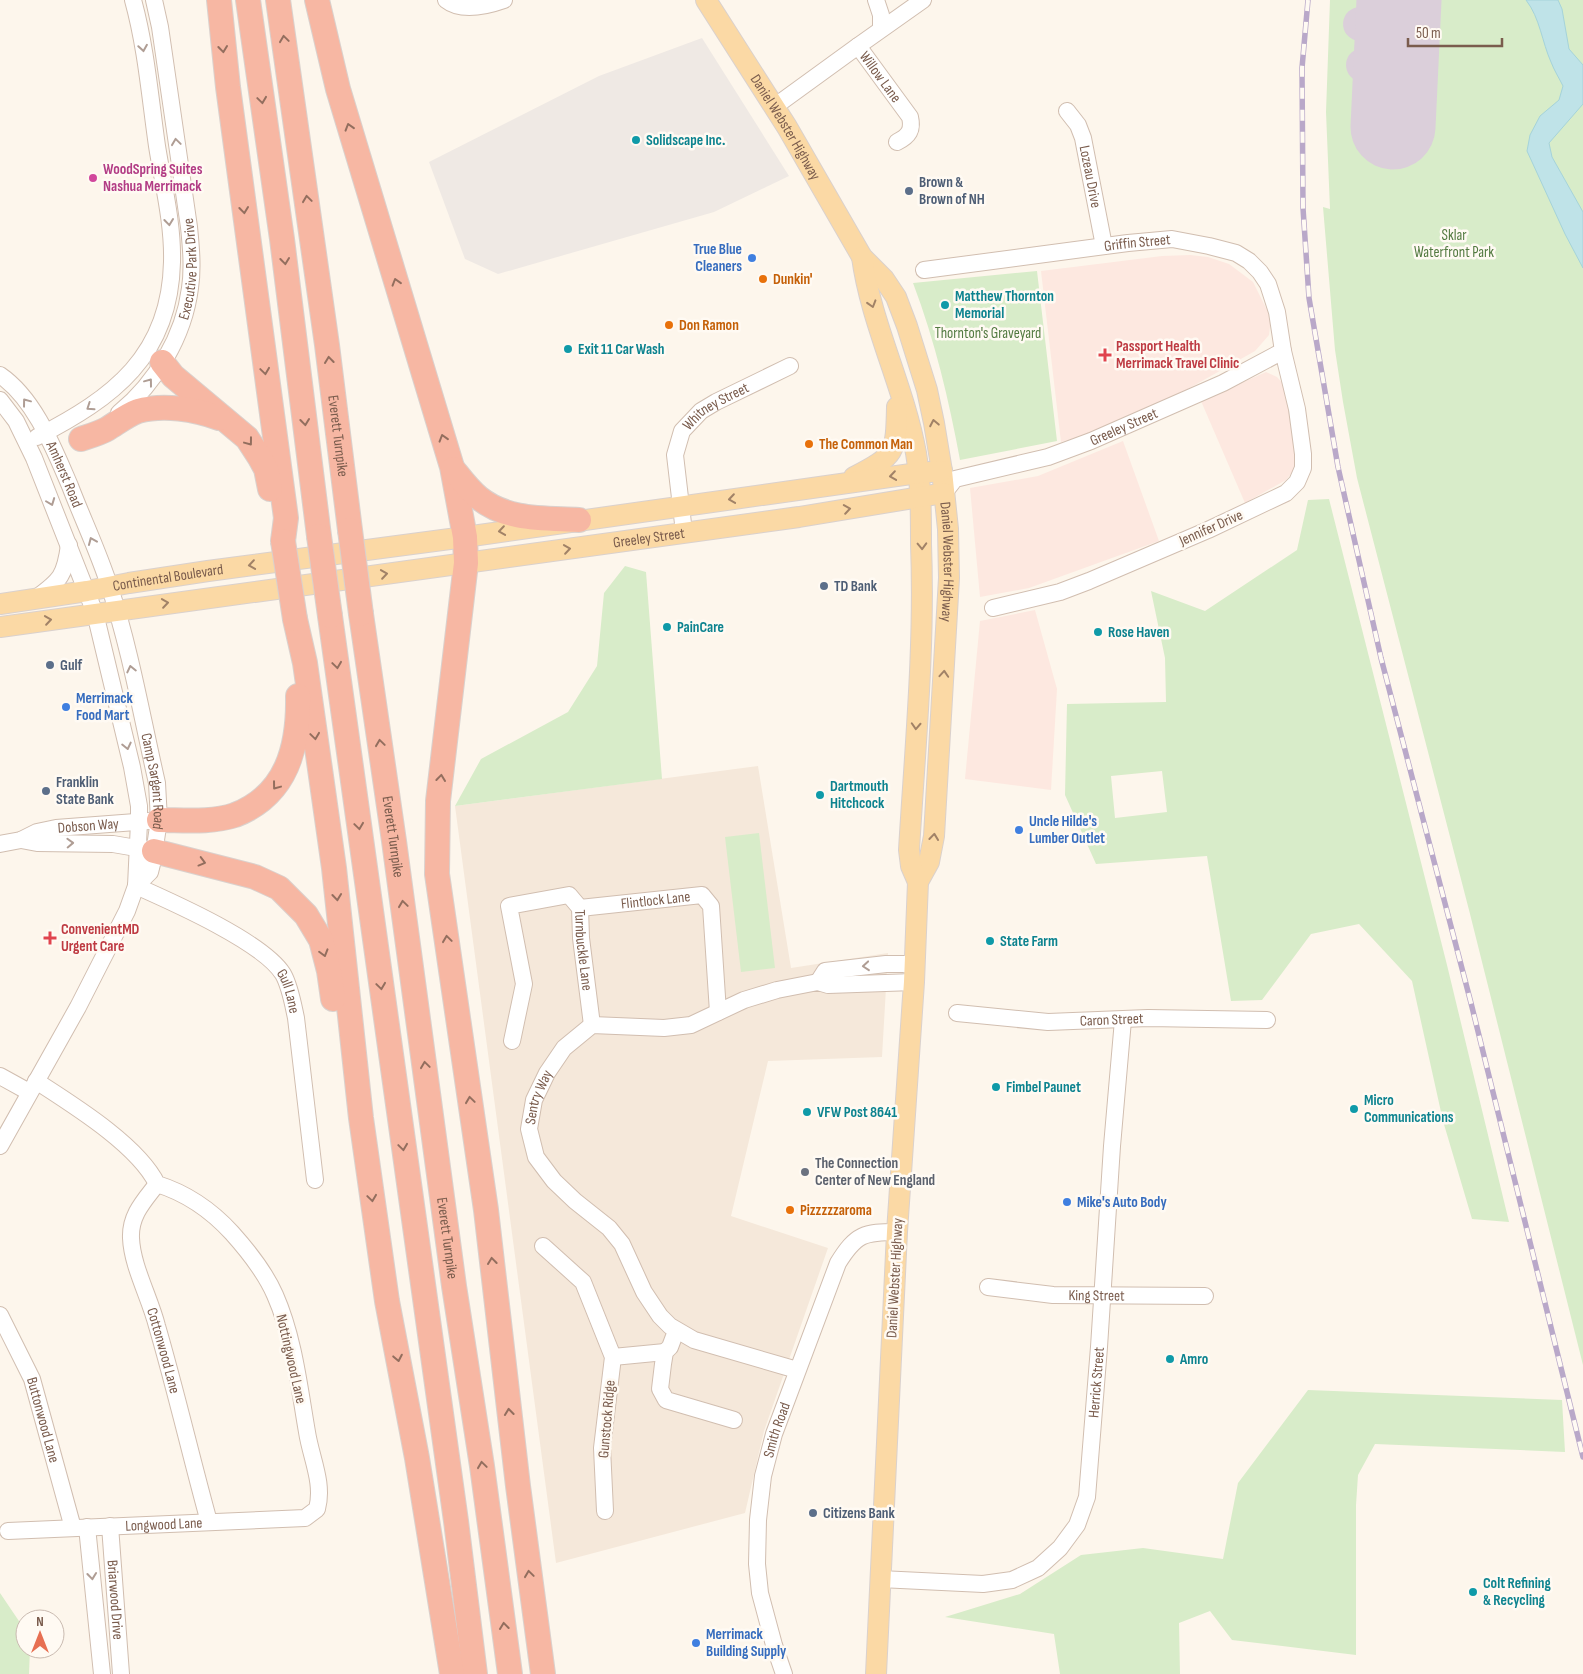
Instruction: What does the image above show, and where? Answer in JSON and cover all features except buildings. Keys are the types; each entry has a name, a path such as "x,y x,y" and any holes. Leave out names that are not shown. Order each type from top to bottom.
{"highway":[{"path":"219,0 228,87 286,518 284,541 295,619 305,664 334,868 358,1088 387,1301 417,1458 452,1674"},
{"name":"Everett Turnpike","path":"248,0 282,239 319,536 456,1521 475,1674"},
{"name":"Everett Turnpike","path":"278,0 326,335 361,614 394,841 454,1286 484,1475 510,1674"},
{"path":"317,0 338,89 452,467 465,537 466,563 438,801 437,874 486,1210 542,1674"},
{"path":"155,355 173,376 238,429 260,458 266,469 274,518 284,541"},
{"path":"82,438 106,430 138,411 161,408 205,413 225,420"},
{"path":"452,467 468,488 479,498 504,512 517,516 579,520"},
{"path":"149,821 213,819 234,815 267,796 278,785 291,758 296,730 298,698 294,658 295,619"},
{"path":"146,850 255,877 279,888 306,915 320,940 326,956 339,1032 358,1088"}],"main road":[{"name":"Daniel Webster Highway","path":"706,0 798,146 862,257 884,279 896,297 927,390 947,481 949,578 938,797 933,850 918,882"},
{"name":"Daniel Webster Highway","path":"862,257 865,281 907,412 916,454 923,602 909,850 911,866 918,882 897,1232 876,1674"},
{"path":"840,484 877,464 892,450 897,430 897,382"},
{"name":"Greeley Street","path":"335,554 918,473 947,481"},
{"name":"Greeley Street","path":"335,580 919,498 947,481"},
{"name":"Continental Boulevard","path":"0,604 110,586 335,554"},
{"name":"Continental Boulevard","path":"0,627 335,580"}],"street":[{"name":"Executive Park Drive","path":"55,452 82,438 120,413 151,379 162,318 168,299 172,251 169,221 148,89 145,55 133,0"},
{"name":"Executive Park Drive","path":"27,443 109,394 155,355 177,335 187,303 191,273 191,251 160,27 154,0"},
{"path":"446,0 451,4 461,7 478,6 504,0"},
{"path":"876,0 881,15 881,28"},
{"path":"858,46 923,0"},
{"name":"Willow Lane","path":"774,107 858,46 910,117 912,124 911,132 906,138 897,142"},
{"name":"Lozeau Drive","path":"1067,111 1078,125 1083,138 1104,246"},
{"name":"Griffin Street","path":"924,270 1172,239 1209,246 1236,254 1249,261 1260,272 1270,290 1277,312 1283,350"},
{"name":"Greeley Street","path":"947,481 1048,457 1090,442 1222,383 1283,350"},
{"name":"Jennifer Drive","path":"993,608 1052,594 1089,581 1208,530 1286,493 1297,482 1302,468 1303,454 1296,409 1283,350"},
{"name":"Whitney Street","path":"684,532 675,456 682,431 690,420 701,411 790,366"},
{"name":"Amherst Road","path":"0,376 20,395 46,433 110,586"},
{"name":"Amherst Road","path":"0,400 16,421 27,443 95,613"},
{"path":"36,598 59,580 67,562 69,545"},
{"name":"Camp Sargent Road","path":"0,1146 78,1007 117,932 136,886 150,872 146,850 149,821 157,783 110,586"},
{"name":"Camp Sargent Road","path":"95,613 132,767 138,806 149,821"},
{"name":"Dobson Way","path":"0,844 21,840 37,832 56,828 149,821"},
{"name":"Dobson Way","path":"21,840 38,843 113,844 146,850"},
{"name":"Gull Lane","path":"136,886 218,926 262,951 283,974 293,1002 296,1018 315,1180"},
{"name":"Turnbuckle Lane","path":"512,1041 524,984 509,906 569,895 580,908 581,938 592,1025"},
{"name":"Flintlock Lane","path":"580,908 702,895 711,906 718,1012"},
{"path":"592,1025 664,1028 691,1025 744,1000 777,990 818,982 825,971 886,964 914,973"},
{"name":"Caron Street","path":"957,1014 1048,1022 1148,1018 1267,1020"},
{"name":"Herrick Street","path":"880,1579 983,1584 1012,1580 1038,1568 1060,1548 1077,1525 1087,1497 1123,1020"},
{"name":"Sentry Way","path":"592,1025 564,1048 547,1073 534,1100 529,1129 536,1157 554,1180 575,1201 609,1228 622,1244 637,1278 660,1316 676,1331 694,1340 797,1370"},
{"path":"0,1076 32,1086 71,1104 107,1130 150,1171 157,1184"},
{"name":"Nottingwood Lane","path":"157,1184 174,1189 187,1196 222,1222 252,1256 275,1294 293,1351 308,1439 319,1482 320,1496 317,1509"},
{"name":"Cottonwood Lane","path":"157,1184 137,1209 132,1223 131,1238 165,1352 209,1522"},
{"name":"Smith Road","path":"784,1674 760,1593 757,1564 758,1520 763,1476 774,1434 838,1263 845,1251 860,1236 872,1232 897,1232"},
{"name":"Gunstock Ridge","path":"543,1246 583,1282 613,1357 602,1448 605,1511"},
{"name":"King Street","path":"988,1287 1053,1295 1205,1296"},
{"name":"Buttonwood Lane","path":"0,1315 32,1379 80,1528"},
{"path":"676,1331 670,1347 665,1352 660,1389 666,1400 734,1420"},
{"path":"613,1357 665,1352"},
{"name":"Longwood Lane","path":"8,1531 304,1518 317,1509"},
{"name":"Briarwood Drive","path":"110,1526 121,1674"},
{"name":"Briarwood Drive","path":"80,1528 102,1674"}],"shaded area":[{"path":"702,38 789,176 714,212 498,274 465,259 429,162 599,76"},
{"path":"1190,255 1208,257 1229,264 1253,282 1271,318 1269,335 1255,351 1179,394 1089,434 1061,442 1041,271 1162,256"},
{"path":"1266,372 1277,377 1286,387 1296,459 1294,470 1286,480 1245,503 1201,401"},
{"path":"1123,441 1159,541 1029,588 980,597 970,488 1038,476"},
{"path":"1035,610 1057,689 1051,790 965,779 980,621"},
{"path":"758,766 791,968 888,953 882,1057 768,1061 731,1216 828,1248 764,1431 745,1513 556,1563 455,806"}],"green space":[{"name":"Sklar Waterfront Park","path":"1330,0 1583,0 1583,1365 1469,910 1357,478 1335,350 1323,207 1330,209 1326,112"},
{"name":"Thornton's Graveyard","path":"1037,271 1057,441 960,460 941,371 913,283"},
{"path":"1329,499 1447,965 1509,1222 1472,1219 1443,1121 1412,981 1359,924 1311,934 1262,1000 1231,1001 1207,856 1096,864 1065,795 1067,704 1166,702 1165,658 1151,591 1205,611 1297,550 1308,500","holes":["1162,771 1167,812 1115,818 1111,776"]},
{"path":"625,566 646,572 662,779 455,806 481,759 568,712 597,666 604,593"},
{"path":"759,833 775,968 741,972 725,837"},
{"path":"1308,1390 1562,1400 1565,1452 1375,1444 1358,1475 1356,1505 1356,1655 1232,1640 1210,1611 1179,1623 1180,1674 1060,1674 1054,1634 945,1617 1020,1594 1081,1555 1143,1548 1223,1559 1238,1483"},
{"path":"0,1593 15,1615 15,1659 30,1659 29,1674 0,1674"}],"water":[{"path":"1526,0 1558,0 1562,9 1569,49 1583,65 1583,104 1549,143 1552,157 1583,212 1583,268 1565,234 1527,151 1530,135 1540,116 1559,100 1563,86 1548,54 1535,14"}],"taxiway":[{"path":"1360,24 1398,26"},
{"path":"1363,65 1396,67"}],"runway":[{"path":"1393,127 1399,0"}],"railway":[{"path":"1308,0 1302,68 1303,208 1309,298 1338,467 1381,658 1471,1003 1583,1457"}],"place":[{"name":"Solidscape Inc.","path":"636,140"},
{"name":"WoodSpring Suites Nashua Merrimack","path":"93,178"},
{"name":"Brown & Brown of NH","path":"909,191"},
{"name":"True Blue Cleaners","path":"752,258"},
{"name":"Dunkin'","path":"763,279"},
{"name":"Matthew Thornton Memorial","path":"945,305"},
{"name":"Don Ramon","path":"669,325"},
{"name":"Exit 11 Car Wash","path":"568,349"},
{"name":"Passport Health Merrimack Travel Clinic","path":"1105,355"},
{"name":"The Common Man","path":"809,444"},
{"name":"TD Bank","path":"824,586"},
{"name":"PainCare","path":"667,627"},
{"name":"Rose Haven","path":"1098,632"},
{"name":"Gulf","path":"50,665"},
{"name":"Merrimack Food Mart","path":"66,707"},
{"name":"Franklin State Bank","path":"46,791"},
{"name":"Dartmouth Hitchcock","path":"820,795"},
{"name":"Uncle Hilde's Lumber Outlet","path":"1019,830"},
{"name":"ConvenientMD Urgent Care","path":"50,938"},
{"name":"State Farm","path":"990,941"},
{"name":"Fimbel Paunet","path":"996,1087"},
{"name":"Micro Communications","path":"1354,1109"},
{"name":"VFW Post 8641","path":"807,1112"},
{"name":"The Connection Center of New England","path":"805,1172"},
{"name":"Mike's Auto Body","path":"1067,1202"},
{"name":"Pizzzzzaroma","path":"790,1210"},
{"name":"Amro","path":"1170,1359"},
{"name":"Citizens Bank","path":"813,1513"},
{"name":"Colt Refining & Recycling","path":"1473,1592"},
{"name":"Merrimack Building Supply","path":"696,1643"}]}
